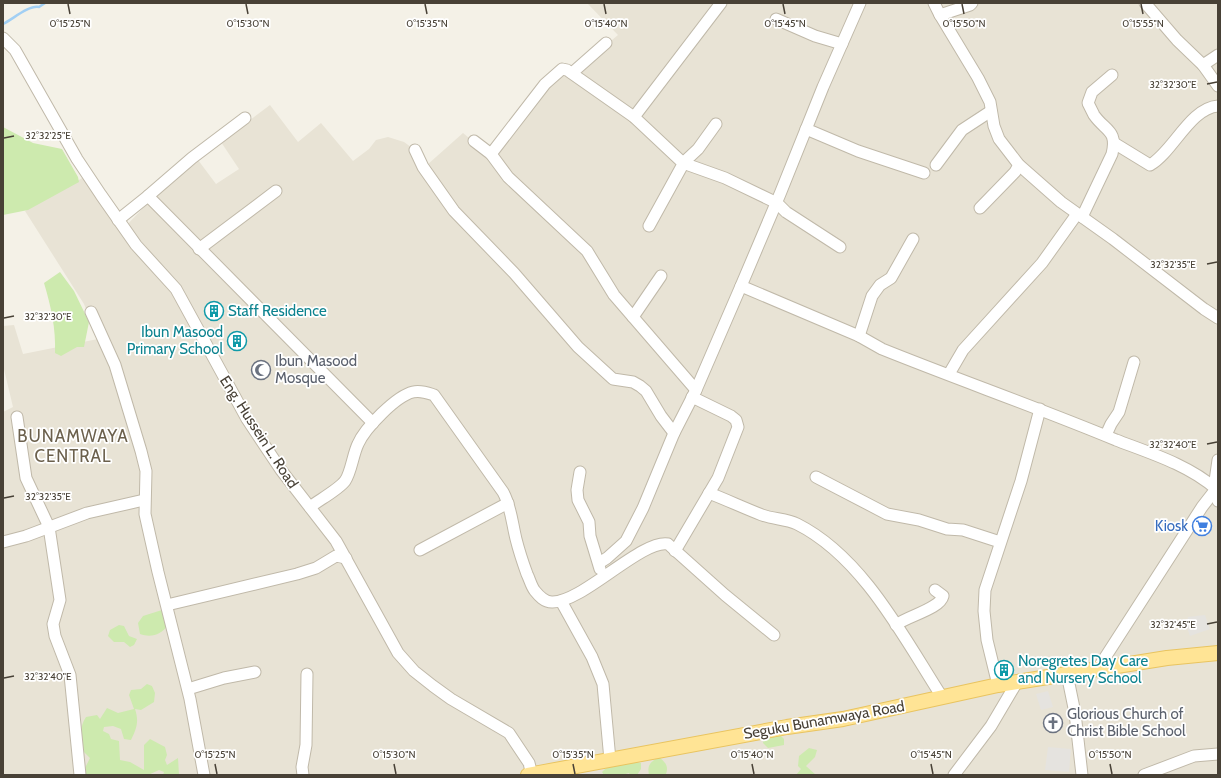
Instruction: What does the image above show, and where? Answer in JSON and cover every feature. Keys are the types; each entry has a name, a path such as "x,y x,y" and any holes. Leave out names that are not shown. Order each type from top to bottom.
{"main road":[{"name":"Seguku Bunamwaya Road","path":"531,775 787,727 843,719 998,685 1218,653"}],"street":[{"path":"634,116 722,3"},
{"path":"599,563 626,541 643,508 674,433 694,394 777,203 806,129 860,3"},
{"path":"934,3 978,78 991,111 999,139 1020,165 1061,202 1113,239 1198,305 1218,318"},
{"path":"940,15 972,3"},
{"path":"1145,3 1177,40 1203,65 1218,86"},
{"path":"776,19 815,36 842,44"},
{"name":"Eng. Hussein L. Road","path":"3,38 15,50 77,159 118,220 136,245 176,289 247,419 281,470 328,529 346,558 398,653 414,671 451,699 509,733 529,763 531,775"},
{"path":"572,73 606,43"},
{"path":"1203,65 1218,55"},
{"path":"490,154 550,79 562,69 572,73 634,116 682,163 725,178 777,203 786,212 840,247"},
{"path":"949,374 963,350 1042,263 1080,216 1112,154 1114,143 1111,132 1094,116 1088,103 1092,92 1112,75"},
{"path":"1114,143 1150,165 1191,122 1205,110 1218,106"},
{"path":"936,165 962,130 977,118 991,111"},
{"path":"118,220 192,158 245,118"},
{"path":"649,226 682,166 682,163 698,149 716,124"},
{"path":"806,129 858,151 924,173"},
{"path":"474,141 490,154 508,177 587,251 614,295 694,394 736,420 738,426 718,478 676,551"},
{"path":"415,150 423,167 454,211 514,273 578,347 613,379 632,382 646,391 661,416 674,433"},
{"path":"980,208 1020,165"},
{"path":"199,249 276,191"},
{"path":"148,196 373,423"},
{"path":"859,336 872,296 880,285 891,278 913,239"},
{"path":"633,317 661,276"},
{"path":"741,286 859,336 882,349 1106,435 1189,471 1204,479 1217,496"},
{"path":"91,312 115,365 146,471 144,500 150,536 188,689 204,775"},
{"path":"1106,435 1110,424 1119,412 1134,362"},
{"path":"310,507 344,482 359,442 373,423 391,406 409,394 425,392 434,395 503,492 508,503 520,555 533,588 542,599 550,603 561,601 582,591 602,577 656,545 662,543 668,544 724,595 774,635"},
{"path":"998,685 987,640 984,611 986,590 1000,542 1021,480 1040,409"},
{"path":"17,417 26,478 49,527 60,600 52,624 70,675 80,775"},
{"path":"1217,496 1215,481 1218,460"},
{"path":"580,472 577,490 578,500 589,522 590,536 602,577"},
{"path":"816,477 887,514 919,520 947,529 963,530 1000,542"},
{"path":"709,494 763,515 797,524 829,545 857,572 896,625 942,697"},
{"path":"1097,670 1202,507 1217,496"},
{"path":"3,542 83,514 144,500"},
{"path":"420,550 508,503"},
{"path":"167,605 297,574 316,568 336,556 346,558"},
{"path":"896,625 906,618 938,604 943,596 935,590"},
{"path":"561,601 592,656 603,684 610,760"},
{"path":"188,689 224,678 255,672"},
{"path":"303,775 302,767 306,745 307,674"},
{"path":"1067,674 1075,713 1082,775"},
{"path":"954,775 991,726 1017,682"},
{"path":"1144,775 1194,756 1218,754"}],"shaded area":[{"path":"587,3 1218,3 1218,775 3,775 3,412 13,407 3,365 3,326 14,325 23,354 98,339 84,304 25,211 84,177 122,230 148,203 198,160 216,184 239,169 221,142 270,105 298,142 321,123 353,161 369,149 376,140 388,137 404,142 415,150 427,165 463,133 492,157 558,74 574,72 618,35"},
{"path":"1205,615 1210,629 1190,636 1186,625 1188,617"},
{"path":"1048,691 1053,707 1041,710 1036,694"},
{"path":"1048,747 1071,749 1069,772 1045,770"}],"green space":[{"path":"3,127 33,143 62,149 78,177 79,182 28,210 3,215"},
{"path":"60,272 74,291 89,322 84,347 77,347 61,356 55,353 55,335 44,283"},
{"path":"162,610 168,625 156,635 148,636 140,634 138,623 143,616"},
{"path":"119,625 124,626 129,636 137,639 134,645 130,647 124,642 114,642 108,636 110,630"},
{"path":"147,684 152,686 155,693 154,702 141,710 135,709 137,724 131,740 124,739 121,729 113,726 104,727 103,731 109,734 111,739 119,741 120,760 130,762 144,770 144,745 150,739 165,747 167,755 165,760 167,765 178,758 179,775 163,775 164,772 159,770 148,775 86,775 83,772 90,758 80,748 82,728 86,717 97,715 100,719 107,708 118,713 134,709 129,695 131,690 141,689"},
{"path":"779,734 784,739 784,745 768,748 763,743 764,736"},
{"path":"809,748 817,750 815,757 806,766 816,775 796,775 801,769 798,766 799,756"},
{"path":"659,757 666,764 666,774 649,775 648,769 650,764"},
{"path":"628,761 641,763 641,769 637,775 630,775 629,773 622,775 604,775 602,772 608,766"}],"waterway":[{"path":"3,24 26,10 39,7 45,3"}],"place":[{"name":"Staff Residence","path":"214,311"},
{"name":"Ibun Masood Primary School","path":"237,341"},
{"name":"Ibun Masood Mosque","path":"261,370"},
{"name":"Kiosk","path":"1202,526"},
{"name":"Noregretes Day Care and Nursery School","path":"1004,670"},
{"name":"Glorious Church of Christ Bible School","path":"1053,723"}],"district":[{"name":"BUNAMWAYA CENTRAL","path":"73,446"}]}
